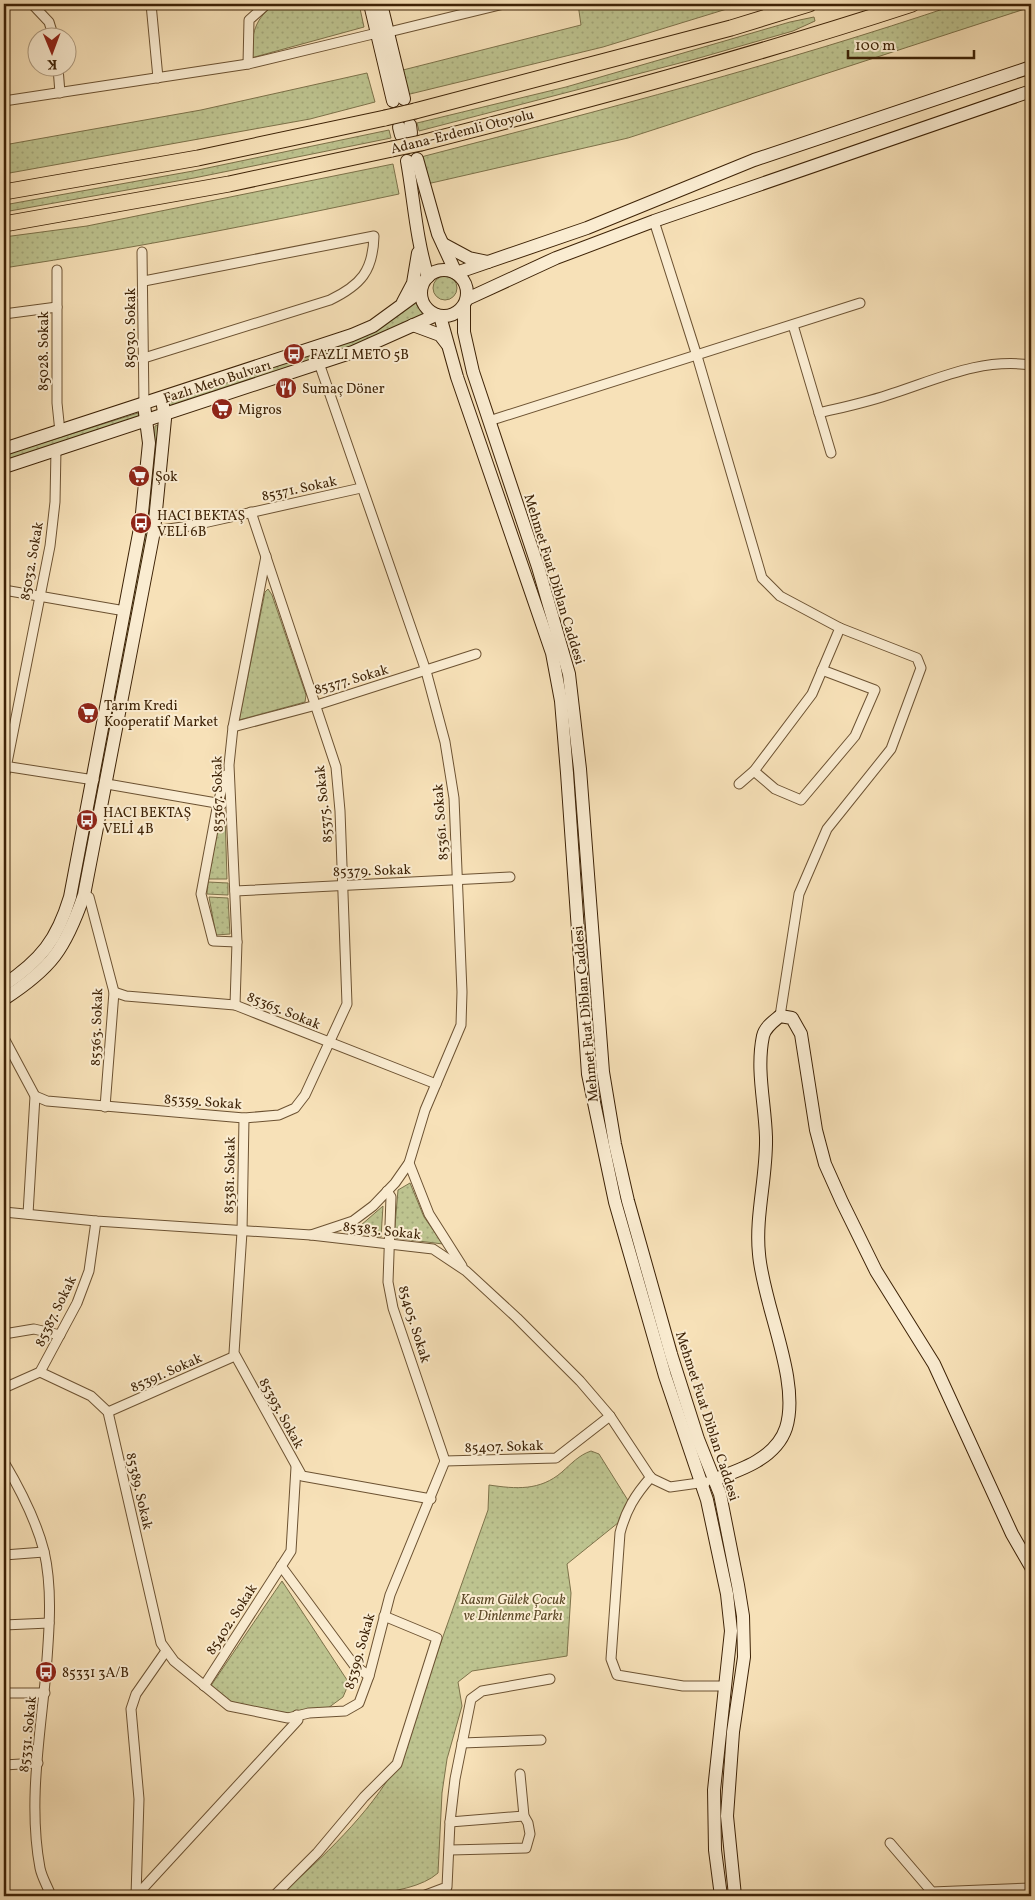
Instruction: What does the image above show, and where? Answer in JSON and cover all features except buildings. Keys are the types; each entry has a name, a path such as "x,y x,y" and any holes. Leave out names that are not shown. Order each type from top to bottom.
{"highway":[{"name":"Adana-Erdemli Otoyolu","path":"4,224 229,184 392,149 409,129 809,4"},
{"name":"Adana-Erdemli Otoyolu","path":"4,192 198,158 385,118 409,129 650,84 912,4"}],"main road":[{"path":"370,4 383,33"},
{"path":"381,4 383,33 398,100"},
{"path":"1031,67 754,160 587,228 456,273 441,270 428,277 421,291 425,305 438,315 452,315 465,303 556,258 654,221 1031,91"},
{"path":"428,277 419,248 412,160 443,244 456,273 466,284 465,303"},
{"path":"443,244 469,258 488,262"},
{"path":"401,306 413,283 419,248"},
{"name":"Fazlı Meto Bulvarı","path":"4,449 144,405 352,335 373,326 421,291"},
{"name":"Mehmet Fuat Diblan Caddesi","path":"465,303 466,340 473,372 538,567 569,674 580,769 603,1072 615,1144 628,1201 671,1354 698,1439 720,1494 743,1616 744,1657 733,1732 727,1816 735,1896"},
{"name":"Mehmet Fuat Diblan Caddesi","path":"438,315 552,653 561,701 588,1074 615,1202 665,1376 707,1500 729,1612 731,1631 714,1790 715,1850 721,1896"},
{"name":"Fazlı Meto Bulvarı","path":"4,467 353,352 438,315"},
{"path":"413,325 440,335 448,346"},
{"path":"4,999 33,980 62,949 73,926 84,895 107,784 154,531 164,414 162,399"},
{"path":"4,985 26,970 48,948 62,925 70,897 94,780 141,523 148,472 144,405"},
{"path":"715,1480 744,1469 766,1455 778,1444 786,1429 790,1406 787,1376 763,1281 758,1253 766,1138 759,1067 764,1033 780,1016 792,1018 801,1034 816,1130 825,1164 842,1202 876,1270 934,1364 1012,1534 1031,1568"}],"street":[{"path":"32,4 49,22 51,28"},
{"path":"151,4 158,78"},
{"path":"248,64 249,20 267,4"},
{"path":"4,102 248,64 504,4"},
{"path":"59,78 60,93"},
{"path":"654,221 697,356 762,578 780,596 840,628 917,658 921,668 892,750 827,829 799,894 780,1016"},
{"path":"144,281 374,236 371,263 362,280 350,290 330,300 144,358"},
{"name":"85030. Sokak","path":"142,252 144,281 144,405"},
{"name":"85028. Sokak","path":"57,270 57,403 60,432"},
{"path":"489,421 860,303"},
{"path":"4,314 57,307"},
{"path":"793,325 830,453"},
{"path":"819,413 893,394 976,365 1004,362 1031,364"},
{"name":"85361. Sokak","path":"310,1235 353,1221 373,1206 408,1163 425,1110 460,1025 462,992 454,798 445,742 426,671 320,363"},
{"name":"85032. Sokak","path":"4,778 40,596 55,502 56,449"},
{"name":"85371. Sokak","path":"154,531 190,526 362,488"},
{"name":"85375. Sokak","path":"252,512 336,767 343,885 347,1004 328,1043"},
{"name":"85367. Sokak","path":"235,1005 237,942 228,765 233,727 266,556"},
{"path":"4,590 126,611"},
{"path":"739,784 754,771 812,694 840,628"},
{"name":"85377. Sokak","path":"233,727 426,671 476,654"},
{"path":"754,771 775,789 801,800 855,736 875,690 822,670"},
{"path":"228,765 218,804 201,894 213,941 237,942"},
{"path":"5,766 94,780"},
{"path":"107,784 230,805"},
{"name":"85379. Sokak","path":"235,891 510,877"},
{"name":"85363. Sokak","path":"84,895 89,897 114,992 105,1107"},
{"name":"85365. Sokak","path":"114,992 126,996 235,1005 436,1084"},
{"path":"4,1038 35,1096 28,1214"},
{"name":"85359. Sokak","path":"35,1096 46,1101 105,1107 244,1118 279,1116 294,1108 305,1095 328,1043"},
{"name":"85381. Sokak","path":"242,1232 244,1118"},
{"path":"408,1163 428,1214 466,1272"},
{"name":"85405. Sokak","path":"387,1191 391,1197 388,1282 393,1308 446,1461"},
{"name":"85383. Sokak","path":"4,1212 242,1232 310,1235 433,1249 466,1272 517,1318 580,1381 610,1416 651,1478"},
{"name":"85387. Sokak","path":"40,1372 77,1304 89,1272 96,1221"},
{"path":"235,1356 242,1232"},
{"path":"4,1334 34,1328 60,1335"},
{"name":"85391. Sokak","path":"108,1412 235,1356"},
{"name":"85393. Sokak","path":"235,1356 302,1476 431,1499"},
{"path":"4,1388 40,1372 91,1396 108,1412"},
{"name":"85389. Sokak","path":"108,1412 160,1643 166,1651"},
{"name":"85407. Sokak","path":"446,1461 556,1458 610,1416"},
{"name":"85399. Sokak","path":"166,1651 229,1706 288,1718 297,1715 345,1711 359,1702 369,1676 390,1595 446,1461"},
{"name":"85331. Sokak","path":"4,1462 7,1475 26,1500 44,1552 49,1624 35,1822 41,1870 52,1896"},
{"name":"85402. Sokak","path":"204,1686 291,1551 296,1467"},
{"path":"715,1480 701,1484 670,1487 651,1478 636,1494 625,1513 620,1533 611,1659 617,1675 683,1686 726,1686"},
{"path":"4,1555 44,1552"},
{"path":"281,1566 354,1665 369,1676"},
{"path":"274,1896 317,1853 364,1797 397,1764 437,1638 384,1616"},
{"path":"4,1625 49,1624"},
{"path":"166,1651 136,1694 131,1709 139,1799 136,1896 298,1720 297,1715"},
{"path":"423,1896 446,1892 450,1850 450,1822 471,1699 482,1691 550,1679"},
{"path":"4,1693 45,1692"},
{"path":"462,1744 541,1740"},
{"path":"4,1765 38,1763"},
{"path":"450,1850 526,1848 530,1834 528,1823 524,1816 520,1774"},
{"path":"450,1822 524,1816"},
{"path":"890,1842 932,1892 1031,1888"}],"green space":[{"path":"276,4 359,4 364,27 251,58 252,41 256,27 263,15"},
{"path":"578,4 743,4 603,47 406,95 399,71 581,25"},
{"path":"958,4 1031,4 1031,7 628,138 427,184 421,157 624,104 825,47"},
{"path":"814,17 815,21 793,31 699,58 419,131 417,123 566,87 790,22"},
{"path":"367,73 375,102 310,119 4,174 4,145 201,110"},
{"path":"389,130 391,138 194,178 4,212 4,205 193,171"},
{"path":"393,164 399,194 202,234 4,268 4,237 87,226"},
{"path":"440,276 450,276 457,283 457,293 450,300 440,300 433,293 433,283"},
{"path":"416,301 424,315 360,343 169,408 167,403 236,379"},
{"path":"138,413 139,418 4,461 4,455"},
{"path":"159,425 148,537 78,900 65,931 50,954 31,974 4,994 4,990 29,972 48,952 63,929 75,899 144,536 155,426"},
{"path":"268,589 272,595 306,695 305,702 239,720 265,592"},
{"path":"221,814 225,814 227,879 208,879"},
{"path":"208,882 228,883 228,895 207,894"},
{"path":"209,897 228,898 230,934 216,935"},
{"path":"410,1183 424,1217 443,1244 394,1238 398,1190"},
{"path":"383,1206 381,1237 353,1232"},
{"name":"Kasım Gülek Çocuk ve Dinlenme Parkı","path":"591,1451 599,1454 634,1510 567,1564 571,1593 567,1656 472,1671 458,1682 462,1706 447,1759 442,1793 438,1873 424,1882 386,1892 340,1896 279,1896 329,1850 359,1818 373,1801 398,1763 488,1510 489,1485 518,1488 545,1483 562,1472 579,1457"},
{"path":"282,1581 349,1683 343,1697 328,1708 298,1714 261,1710 228,1703 210,1687"}],"place":[{"name":"FAZLI METO 5B","path":"294,354"},
{"name":"Sumaç Döner","path":"286,388"},
{"name":"Migros","path":"222,409"},
{"name":"Şok","path":"139,476"},
{"name":"HACI BEKTAŞ VELİ 6B","path":"141,523"},
{"name":"Tarım Kredi Kooperatif Market","path":"88,713"},
{"name":"HACI BEKTAŞ VELİ 4B","path":"87,820"},
{"name":"85331 3A/B","path":"46,1672"}]}
